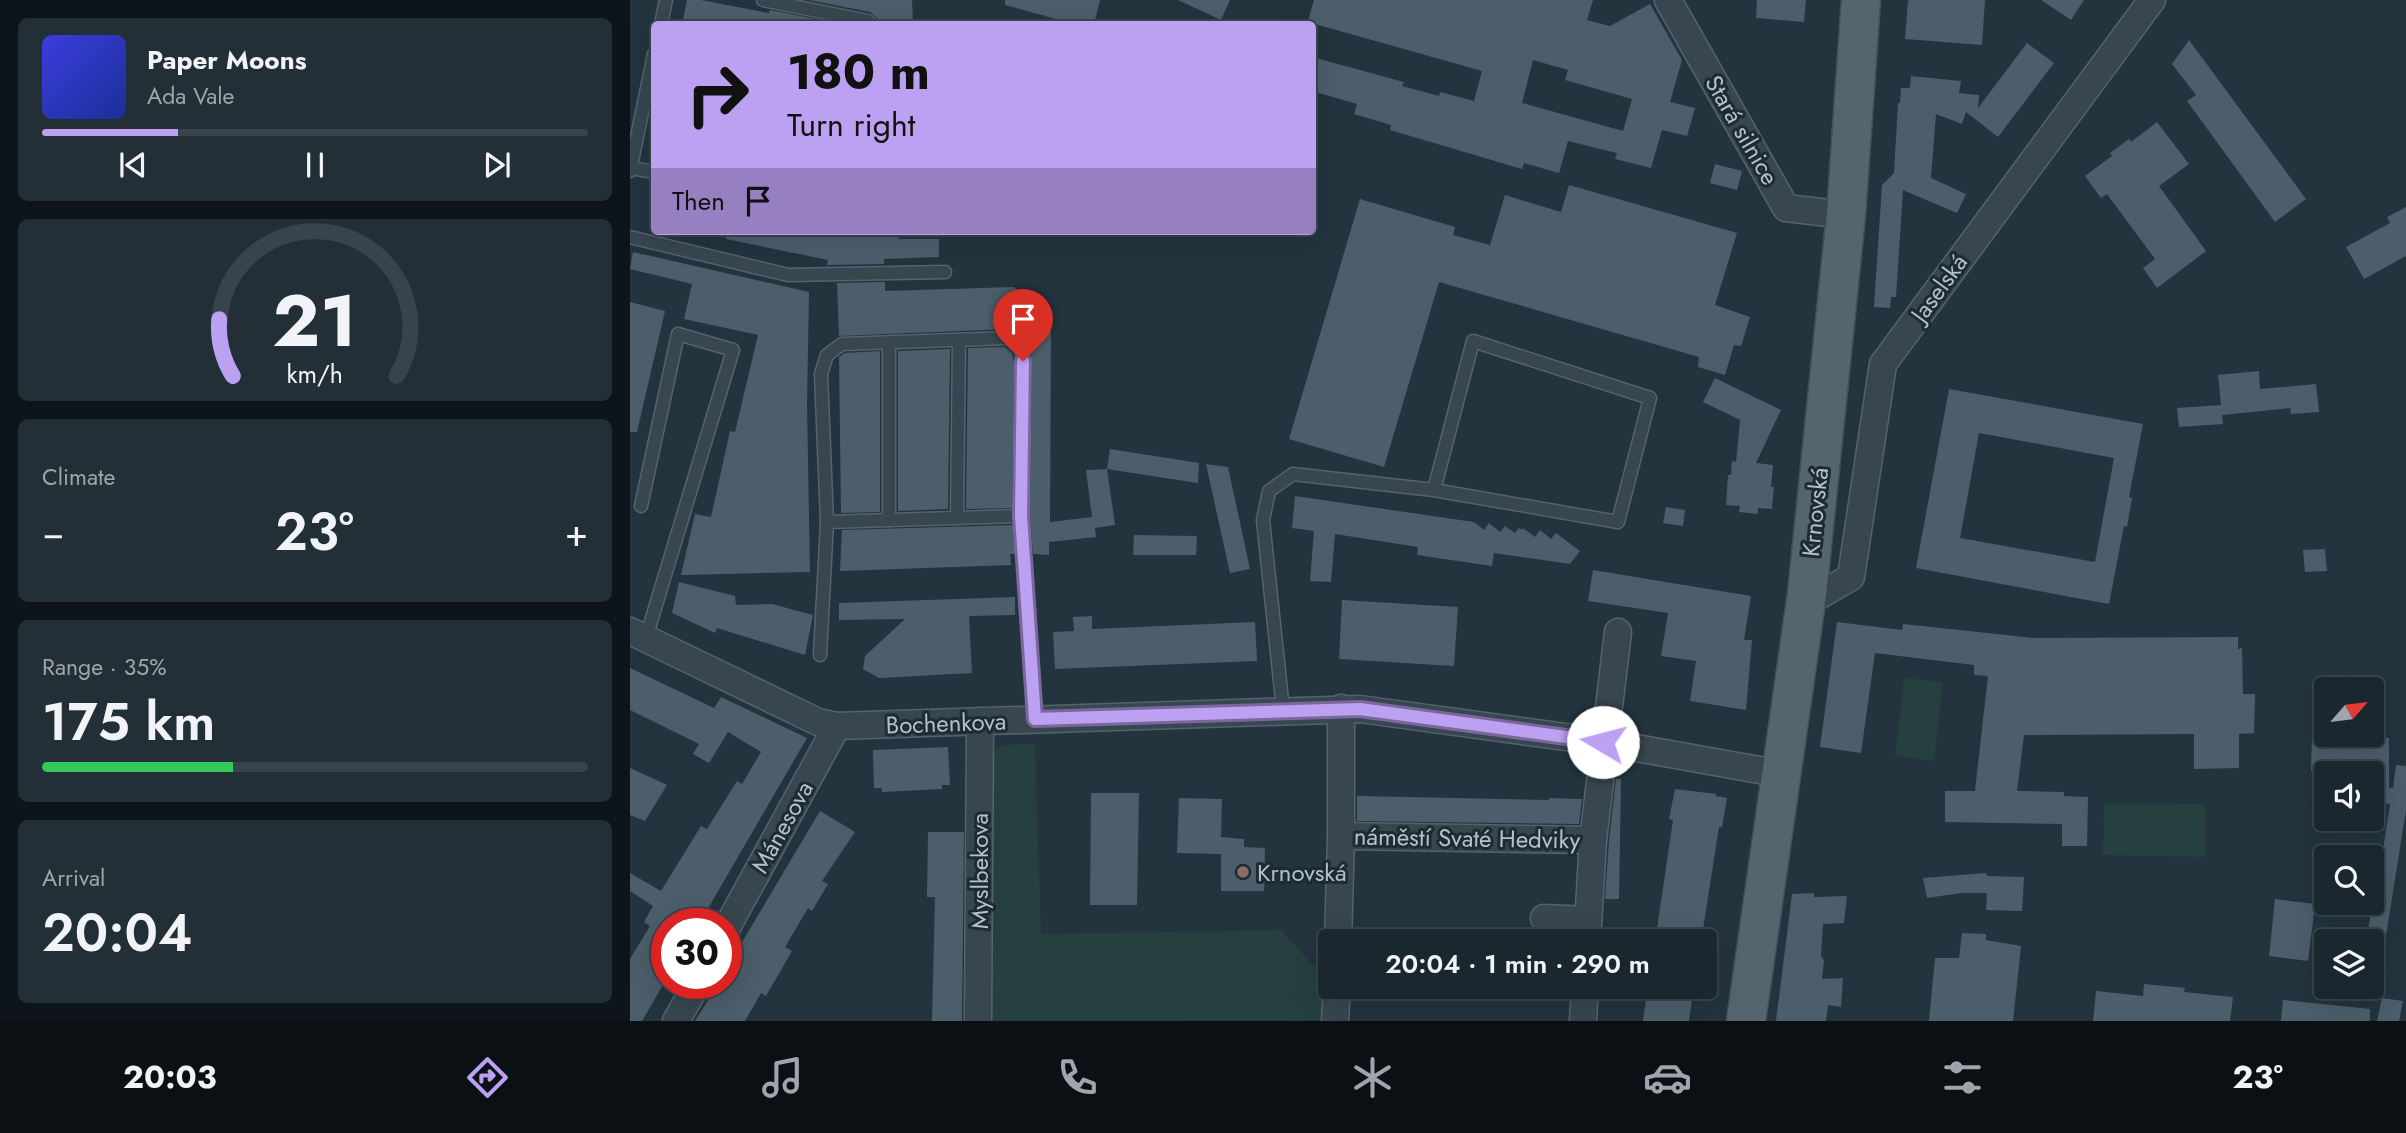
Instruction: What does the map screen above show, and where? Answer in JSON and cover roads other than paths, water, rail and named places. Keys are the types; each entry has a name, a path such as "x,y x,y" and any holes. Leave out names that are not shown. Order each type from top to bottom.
{"main road":[{"name":"Krnovská","path":"1746,1021 1807,594 1846,215 1861,0"}],"street":[{"name":"Stará silnice","path":"1668,0 1786,208 1846,215"},
{"name":"Jaselská","path":"1807,594 1822,594 1851,577 1883,365 2152,0"},
{"name":"náměstí Svaté Hedviky","path":"1588,929 1593,840 1618,632"},
{"name":"Bochenkova","path":"638,634 818,722 837,726 1341,708 1603,742 1782,774"},
{"name":"náměstí Svaté Hedviky","path":"1338,929 1341,708"},
{"name":"Myslbekova","path":"978,1021 980,722"},
{"name":"Mánesova","path":"737,908 837,726"},
{"name":"náměstí Svaté Hedviky","path":"1341,836 1593,840"},
{"name":"náměstí Svaté Hedviky","path":"1544,918 1581,929"},
{"path":"676,1021 688,999"},
{"path":"1335,1021 1336,999"},
{"path":"1583,1021 1584,999"}],"lane":[{"path":"662,21 666,0"},
{"path":"763,0 868,21"},
{"path":"651,88 649,111 630,169 651,172"},
{"path":"630,237 789,275 944,272"},
{"path":"638,634 733,350 678,334 641,506"},
{"path":"820,655 827,522 821,374 827,355 842,344 1008,338 1020,348 1023,361 1021,516 1035,719"},
{"path":"957,518 960,340"},
{"path":"1283,710 1263,520 1269,491 1293,474 1434,489 1618,522 1650,398 1473,341 1434,489"},
{"path":"889,342 890,520"},
{"path":"827,522 1021,516"}],"place":[{"name":"Krnovská","path":"1243,872"}]}
